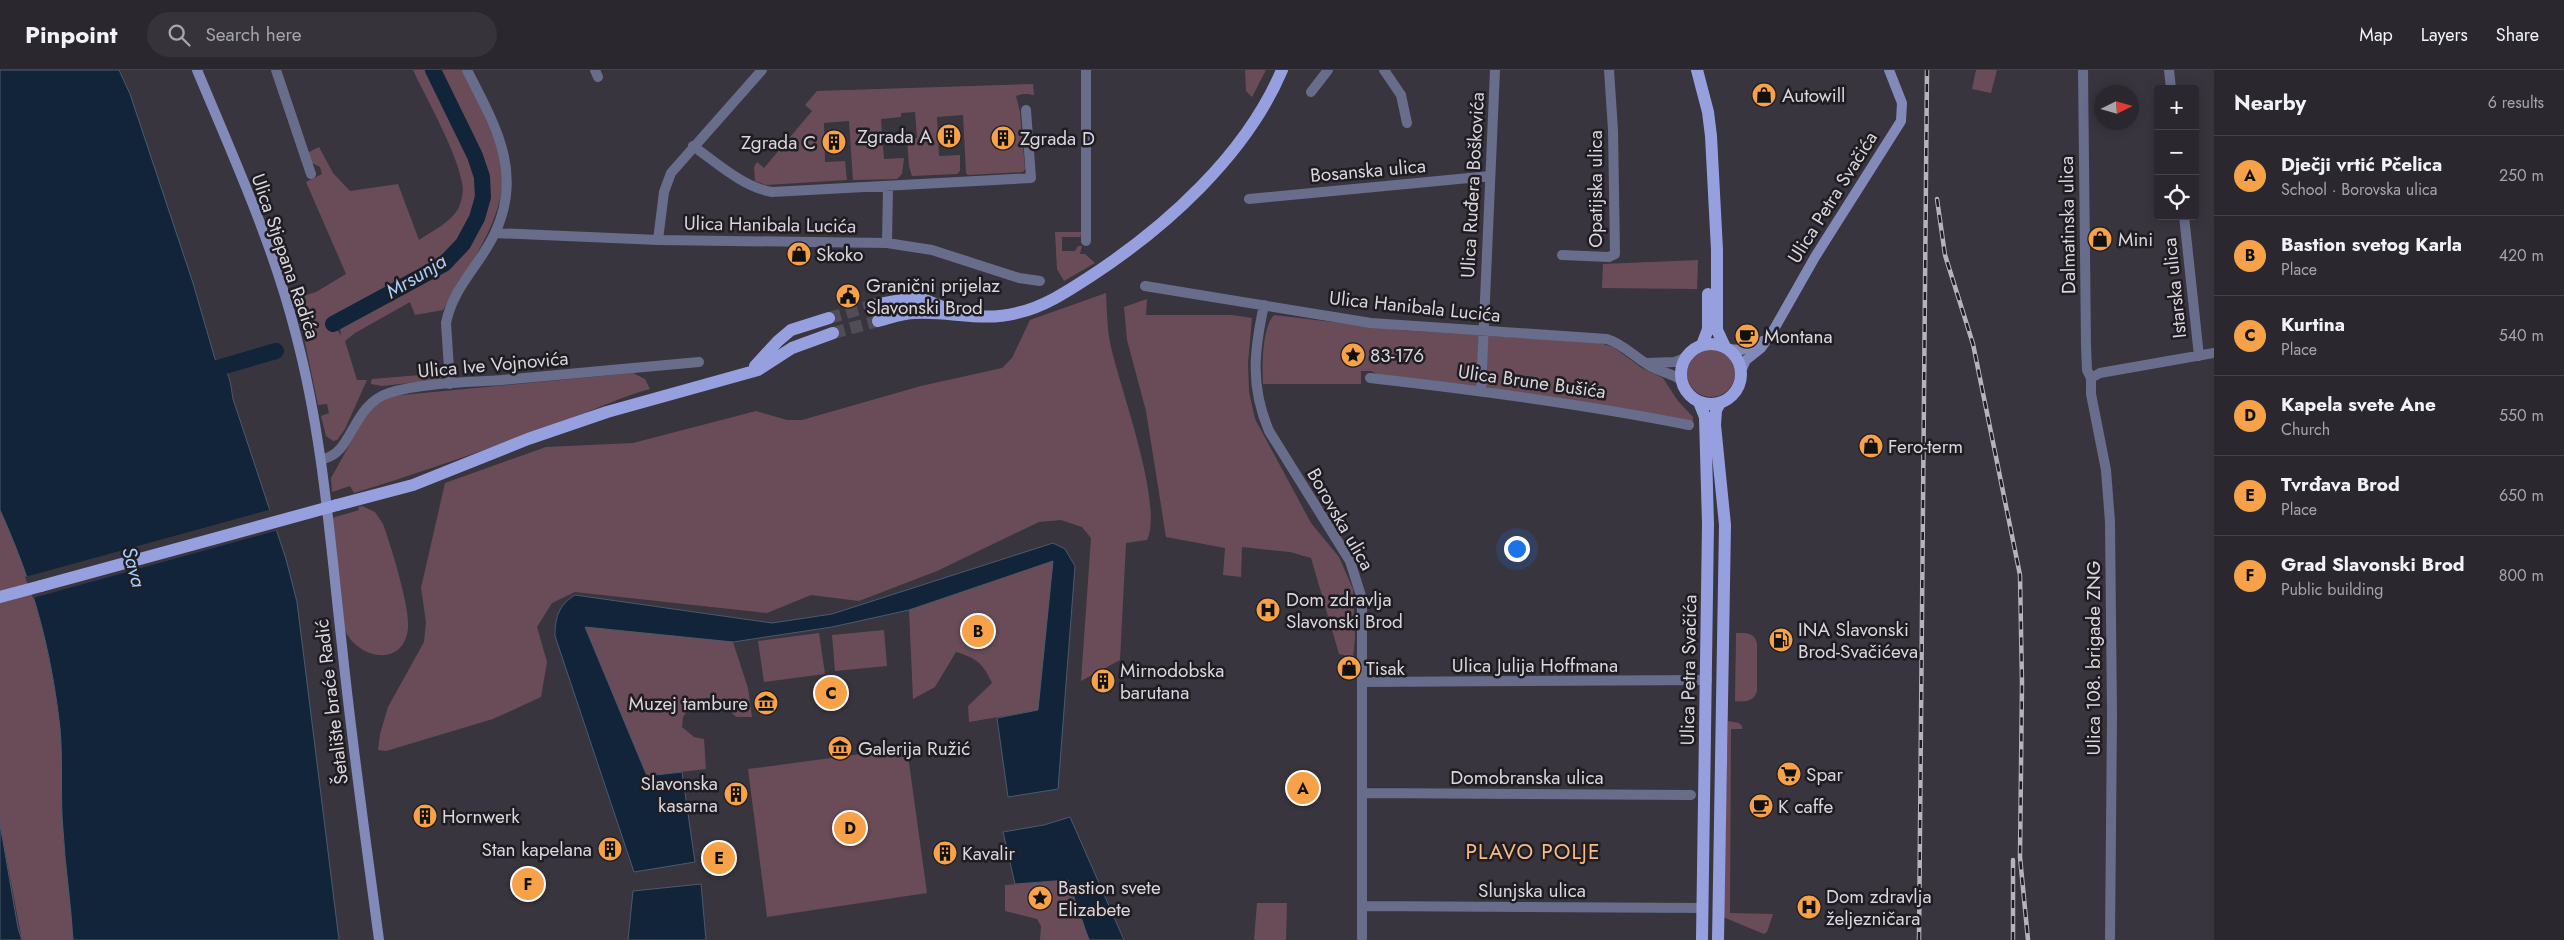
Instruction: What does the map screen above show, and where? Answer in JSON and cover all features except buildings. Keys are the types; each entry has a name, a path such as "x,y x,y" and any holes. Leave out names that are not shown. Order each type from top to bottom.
{"main road":[{"name":"Ulica Stjepana Radića","path":"197,70 243,180 284,294 305,371 322,459"},
{"path":"878,321 913,313 969,317 1015,314 1052,300 1119,258 1173,214 1229,154 1264,104 1282,70"},
{"path":"1697,70 1712,136 1717,330 1726,348"},
{"name":"Ulica Petra Svačića","path":"1741,371 1746,360 1761,348 1779,322 1819,250 1901,121 1902,103 1889,70"},
{"path":"1702,345 1717,344 1726,348 1735,355 1741,371 1736,391 1720,403 1699,402 1685,389 1681,373 1685,358 1702,345 1708,329 1709,253 1714,217"},
{"path":"874,305 918,297 969,317"},
{"path":"742,374 757,365 778,341 792,330 829,318"},
{"path":"0,597 413,484 528,439 607,412 761,369 799,345 833,333"},
{"path":"1726,348 1746,348 1766,339"},
{"name":"Ulica Petra Svačića","path":"1699,402 1705,417 1708,460 1707,680 1702,940"},
{"name":"Ulica Petra Svačića","path":"1718,940 1725,525 1715,425 1716,410 1720,403"},
{"name":"Šetalište braće Radić","path":"322,459 350,718 379,940"}],"street":[{"path":"276,70 311,174"},
{"path":"450,384 446,323 448,314 465,277 495,233 503,204 507,164 498,134 467,70"},
{"path":"658,240 664,192 671,173 762,70"},
{"path":"1086,70 1086,241"},
{"path":"1311,92 1328,70"},
{"path":"1384,70 1391,76 1401,95 1407,123"},
{"name":"Ulica Ruđera Boškovića","path":"1481,390 1495,70"},
{"name":"Opatijska ulica","path":"1562,255 1608,257 1615,254 1610,70"},
{"name":"Dalmatinska ulica","path":"2083,70 2090,376"},
{"path":"2169,70 2171,85"},
{"path":"693,146 759,190 772,192 1031,178 1026,110"},
{"name":"Bosanska ulica","path":"1249,199 1490,176"},
{"path":"887,243 888,186"},
{"name":"Istarska ulica","path":"2184,220 2199,356"},
{"name":"Ulica Hanibala Lucića","path":"495,233 658,240 887,243 932,250 1019,278 1040,281"},
{"name":"Ulica Hanibala Lucića","path":"1144,286 1371,323 1607,339 1621,345 1646,363 1682,381"},
{"name":"Borovska ulica","path":"1264,305 1254,372 1257,399 1269,430 1350,562 1361,590 1363,607 1362,940"},
{"path":"2090,376 2214,353"},
{"path":"1646,363 1675,362 1685,358"},
{"name":"Ulica Ive Vojnovića","path":"322,459 336,454 365,408 376,397 392,392 450,384 699,362"},
{"name":"Ulica 108. brigade ZNG","path":"2090,376 2090,387 2106,470 2110,522 2110,940"},
{"name":"Ulica Brune Bušića","path":"1370,378 1481,390 1610,409 1688,425"},
{"name":"Ulica Julija Hoffmana","path":"1363,682 1707,680"},
{"name":"Domobranska ulica","path":"1363,793 1691,795"},
{"name":"Slunjska ulica","path":"1362,906 1702,908"}],"shaded area":[{"path":"413,70 427,70 464,144 472,168 475,191 471,215 459,238 437,261 330,317 341,336 340,327 422,284 447,266 468,245 482,221 488,192 483,159 469,126 440,70 463,70 479,104 502,158 503,182 499,201 485,239 443,310 415,315 410,302 355,333 345,341 357,380 367,380 345,429 337,440 333,441 326,436 321,416 329,413 327,404 318,405 303,333 291,300 316,292 346,274 306,182 322,174 320,167 310,162 307,153 319,147 333,173 350,191 398,184 419,240 446,223 455,214 462,199 462,183 448,141"},
{"path":"1245,70 1266,70 1252,97 1246,91"},
{"path":"1976,70 1997,70 1991,93 1972,89"},
{"path":"1033,84 1034,95 1023,94 1016,96 1020,112 1025,169 1023,172 968,175 966,173 963,115 937,117 939,156 960,155 960,171 957,174 912,176 909,166 907,139 917,138 915,112 901,113 901,117 881,119 884,159 904,158 902,174 897,179 853,180 849,121 824,123 825,162 845,161 847,180 766,185 755,181 754,167 757,162 764,168 812,111 805,105 817,91"},
{"path":"1055,232 1082,232 1080,237 1062,237 1062,251 1075,251 1078,246 1082,246 1080,254 1085,254 1095,263 1064,281 1057,269"},
{"path":"1698,260 1697,289 1602,288 1603,264"},
{"path":"1106,293 1110,341 1139,446 1150,501 1151,523 1147,540 1126,543 1120,660 1081,681 1091,538 1082,527 1061,520 1039,522 937,571 859,601 811,595 767,613 575,592 552,603 537,627 547,662 541,697 493,719 386,751 378,750 380,734 388,707 424,642 426,622 421,588 445,483 546,447 633,443 756,411 787,420 802,420 921,386 1002,368 1012,358 1030,320"},
{"path":"1147,299 1146,315 1232,315 1252,318 1248,363 1249,392 1255,419 1311,523 1339,557 1353,589 1355,639 1353,657 1339,654 1311,558 1290,552 1242,547 1241,577 1223,575 1225,548 1166,537 1146,411 1127,340 1124,307"},
{"path":"1274,315 1399,330 1600,343 1613,347 1642,368 1663,378 1678,401 1693,417 1693,422 1616,407 1538,395 1460,384 1381,376 1371,371 1361,371 1361,384 1263,384 1265,338 1270,321"},
{"path":"1711,349 1720,351 1728,356 1733,364 1735,373 1733,382 1728,390 1720,395 1711,397 1702,395 1694,390 1689,382 1687,373 1689,364 1694,356 1702,351"},
{"path":"445,373 442,378 436,380 382,386 371,384 372,379"},
{"path":"633,373 645,379 650,389 621,398 493,447 382,484 354,493 350,486 332,492 331,478 364,419 372,407 392,396"},
{"path":"362,506 375,512 383,524 395,561 406,606 408,628 405,641 398,650 389,654 379,655 358,647 350,639 344,628 332,518 359,510 358,507"},
{"path":"0,510 22,564 39,616 56,699 60,728 62,817 73,940 22,940 0,824"},
{"path":"1053,561 1038,710 969,722 968,706 992,683 978,662 956,652 935,687 913,699 909,610"},
{"path":"585,627 733,642 748,688 752,717 736,717 722,704 709,698 703,698 690,708 683,717 682,727 694,737 704,739 706,769 647,776"},
{"path":"884,630 887,666 835,671 832,635"},
{"path":"819,633 825,674 764,682 758,641"},
{"path":"1736,633 1752,635 1757,643 1757,691 1754,697 1745,701 1735,701"},
{"path":"1728,721 1739,723 1742,726 1742,729 1731,729 1730,913 1773,914 1767,932 1764,934 1723,917"},
{"path":"907,748 927,893 767,917 748,769"},
{"name":"Bastion svete Elizabete","path":"1068,880 1089,940 1040,940 1041,926 1037,919 1005,911 1005,885"},
{"path":"1257,903 1287,903 1286,940 1254,940"}],"water":[{"name":"Sava","path":"0,70 119,70 130,94 193,283 215,359 224,368 228,376 233,399 286,559 297,602 339,940 73,940 62,817 60,728 56,699 39,616 22,564 0,510"},
{"path":"1053,543 1065,549 1075,566 1058,789 1008,797 997,718 1038,710 1053,561 909,610 832,627 733,642 585,627 647,776 682,772 695,862 634,872 555,636 559,612 565,603 575,595 772,623 832,614"},
{"path":"1070,817 1124,940 1089,940 1068,880 1015,884 1003,832 1044,825"},
{"path":"0,824 18,928 22,940 0,940"},
{"path":"701,884 706,940 628,940 633,891"}],"pier":[{"path":"272,509 279,530 33,598 25,577"}],"waterway":[{"name":"Mrsunja","path":"333,324 444,264 463,244 477,218 483,197 482,177 475,156 433,70"},
{"name":"Mrsunja","path":"204,372 276,351"}],"tunnel":[{"path":"829,318 874,305"},
{"path":"833,333 878,321"}],"railway":[{"path":"1919,940 1927,70"},
{"path":"1937,199 1945,255 1973,344 2020,575 2022,683 2020,857 2028,940"},
{"path":"2013,860 2013,940"}],"place":[{"name":"Autowill","path":"1764,95"},
{"name":"Zgrada A","path":"949,136"},
{"name":"Zgrada D","path":"1003,138"},
{"name":"Zgrada C","path":"834,142"},
{"name":"Mini","path":"2100,239"},
{"name":"Skoko","path":"799,254"},
{"name":"Granični prijelaz Slavonski Brod","path":"848,296"},
{"name":"Montana","path":"1747,336"},
{"name":"83-176","path":"1353,355"},
{"name":"Fero-term","path":"1871,446"},
{"name":"Dom zdravlja Slavonski Brod","path":"1268,610"},
{"name":"Bastion svetog Karla","path":"978,631"},
{"name":"INA Slavonski Brod-Svačićeva","path":"1781,640"},
{"name":"Tisak","path":"1349,668"},
{"name":"Mirnodobska barutana","path":"1103,681"},
{"name":"Kurtina","path":"831,693"},
{"name":"Muzej tambure","path":"766,703"},
{"name":"Galerija Ružić","path":"840,748"},
{"name":"Spar","path":"1789,774"},
{"name":"Dječji vrtić Pčelica","path":"1303,788"},
{"name":"Slavonska kasarna","path":"736,794"},
{"name":"K caffe","path":"1761,806"},
{"name":"Hornwerk","path":"425,816"},
{"name":"Kapela svete Ane","path":"850,828"},
{"name":"Stan kapelana","path":"610,849"},
{"name":"Kavalir","path":"945,853"},
{"name":"Tvrđava Brod","path":"719,858"},
{"name":"Grad Slavonski Brod","path":"528,884"},
{"name":"Bastion svete Elizabete","path":"1040,898"},
{"name":"Dom zdravlja željezničara","path":"1809,907"}],"district":[{"name":"PLAVO POLJE","path":"1533,852"}]}
